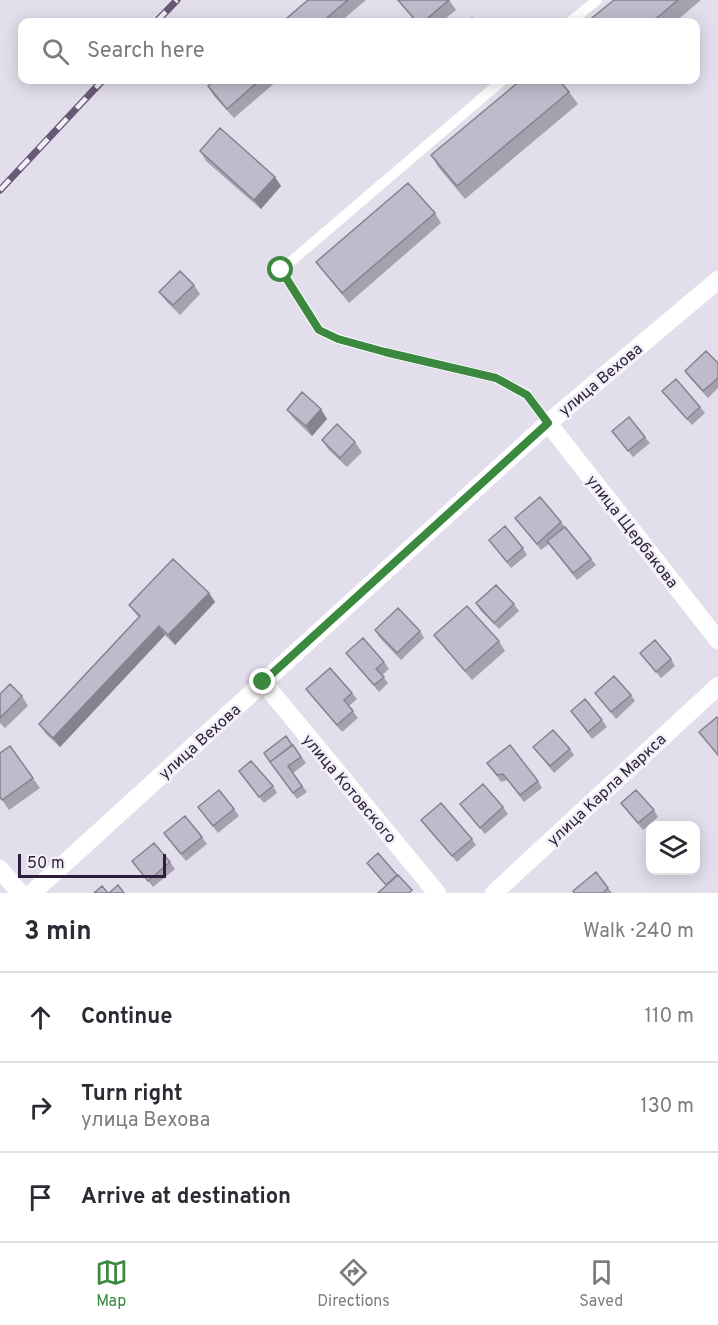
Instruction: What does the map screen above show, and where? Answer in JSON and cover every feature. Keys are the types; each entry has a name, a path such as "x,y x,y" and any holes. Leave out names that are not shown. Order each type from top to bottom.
{"street":[{"name":"улица Вехова","path":"32,893 548,423 718,280"},
{"name":"улица Щербакова","path":"548,423 718,640"},
{"name":"улица Котовского","path":"263,682 437,893"},
{"name":"улица Карла Маркса","path":"494,893 718,686"},
{"path":"0,869 20,893"}],"lane":[{"path":"575,18 597,0"},
{"path":"498,84 281,270 319,330 338,339 385,352 496,378 527,395 548,423"}],"building":[{"path":"308,0 348,0 327,18 287,18"},
{"path":"398,0 449,0 428,18 414,18"},
{"path":"614,0 678,0 657,18 592,18"},
{"path":"210,84 255,84 227,109 208,86"},
{"path":"516,84 562,84 569,92 457,186 431,155"},
{"path":"220,128 275,177 254,200 200,151"},
{"path":"408,183 435,213 342,293 316,262"},
{"path":"180,271 194,285 173,305 159,292"},
{"path":"706,351 718,363 718,378 703,391 685,371"},
{"path":"676,379 700,407 687,419 662,391"},
{"path":"302,392 321,409 306,426 287,410"},
{"path":"629,417 645,437 628,451 612,431"},
{"path":"337,424 355,442 340,458 322,440"},
{"path":"540,497 561,522 537,544 515,518"},
{"path":"505,526 523,548 507,562 489,540"},
{"path":"565,527 591,559 573,573 547,541"},
{"path":"173,559 209,593 168,635 159,626 53,738 39,724 140,616 129,605"},
{"path":"496,585 514,604 494,623 476,603"},
{"path":"467,606 499,641 465,671 434,635"},
{"path":"398,608 420,631 397,653 375,630"},
{"path":"363,638 384,662 376,669 384,677 374,685 346,653"},
{"path":"655,640 671,659 656,672 640,653"},
{"path":"330,668 352,693 344,700 353,711 337,725 306,689"},
{"path":"614,676 631,695 611,712 595,693"},
{"path":"10,684 22,696 0,718 0,694"},
{"path":"585,699 602,720 588,732 571,711"},
{"path":"718,718 718,755 699,732"},
{"path":"553,730 570,749 550,766 533,747"},
{"path":"286,736 292,745 270,762 264,753"},
{"path":"293,745 301,757 288,766 302,786 293,793 270,762"},
{"path":"510,745 538,781 520,795 503,774 497,775 487,763"},
{"path":"10,746 33,778 2,800 0,797 0,753"},
{"path":"251,761 273,786 259,797 239,771"},
{"path":"483,784 503,807 480,828 460,804"},
{"path":"219,790 234,809 213,826 198,807"},
{"path":"636,790 654,810 638,823 621,803"},
{"path":"441,803 472,839 452,856 421,820"},
{"path":"185,816 202,837 181,854 164,833"},
{"path":"154,843 170,862 148,881 132,861"},
{"path":"378,853 397,875 386,885 367,863"},
{"path":"596,872 608,888 603,893 575,893 573,891"},
{"path":"398,875 412,890 409,893 378,893"},
{"path":"118,885 124,893 109,893"},
{"path":"102,886 108,893 94,893"}],"railway":[{"path":"160,18 177,0"},
{"path":"0,190 99,84"}],"route":[{"path":"263,682 548,423 527,395 496,378 385,352 338,339 319,330 281,270"}]}
